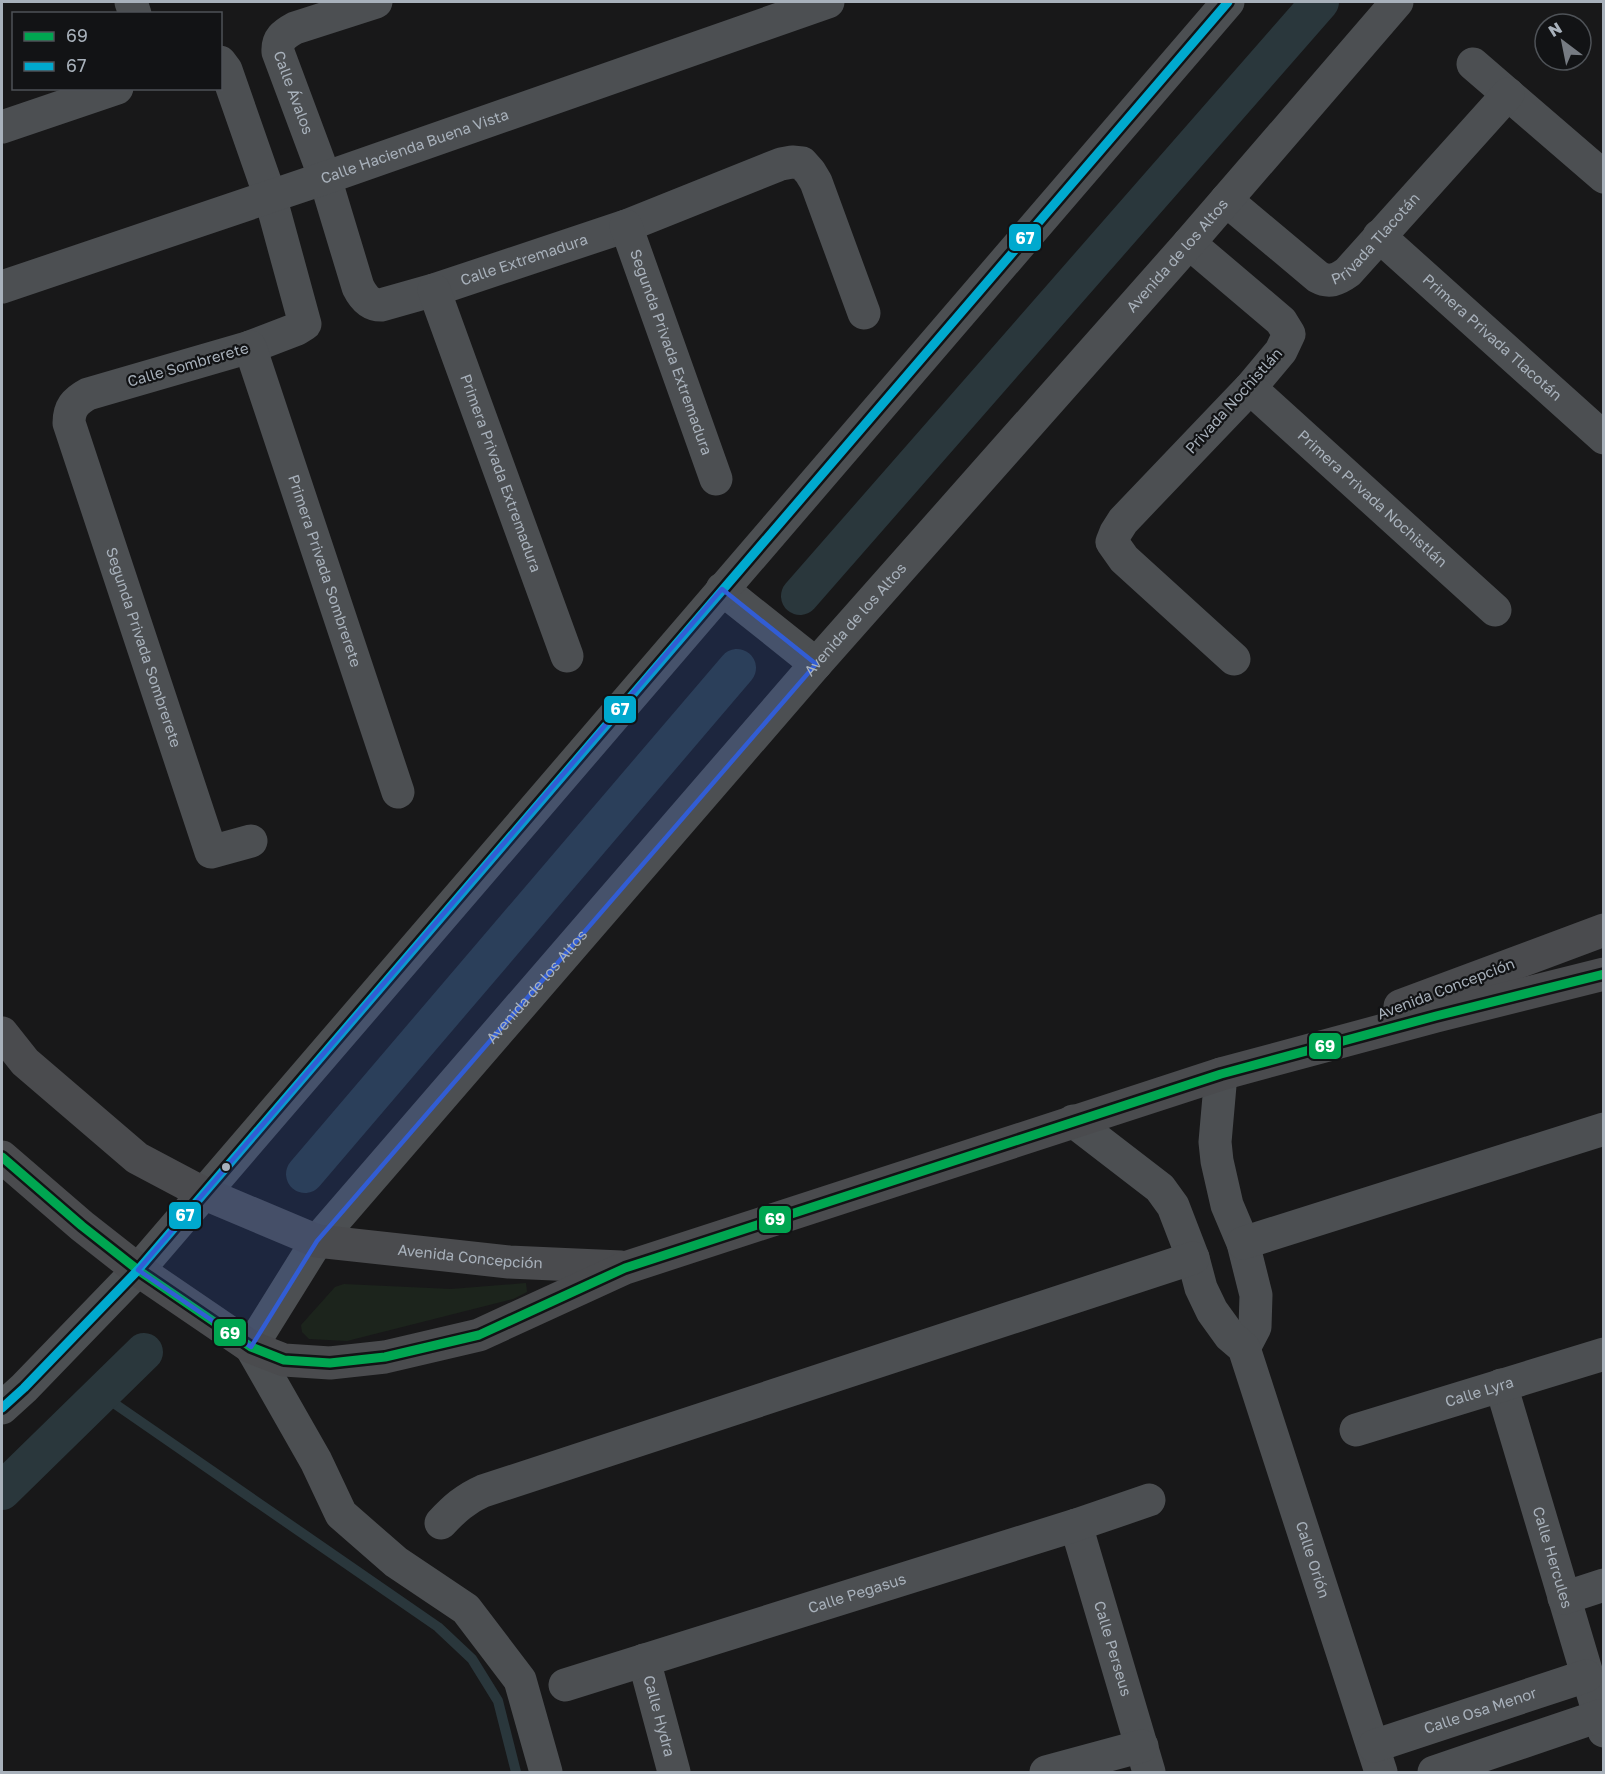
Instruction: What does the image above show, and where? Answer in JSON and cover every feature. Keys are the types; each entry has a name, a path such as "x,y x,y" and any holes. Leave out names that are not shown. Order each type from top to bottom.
{"main road":[{"name":"Avenida Concepción","path":"1221,1074 1604,930"},
{"name":"Avenida Concepción","path":"1436,1016 1604,959"},
{"name":"Avenida Concepción","path":"2,1157 82,1226 138,1270 251,1347 284,1360 330,1363 385,1357 479,1335 625,1268 1221,1074 1436,1016 1604,974"},
{"name":"Avenida Concepción","path":"2,1033 26,1062 137,1158 203,1193 317,1241 509,1262 625,1268"}],"street":[{"name":"Calle Ávalos","path":"325,178 278,52 279,40 286,32 337,8 376,2"},
{"name":"Calle Hacienda Buena Vista","path":"2,287 325,178 828,2"},
{"path":"2,1408 138,1270 1228,2"},
{"name":"Avenida de los Altos","path":"251,1347 317,1241 816,664 1189,243 1397,2"},
{"path":"1473,64 1604,177"},
{"path":"222,65 226,70 270,196"},
{"path":"2,127 111,90"},
{"name":"Privada Tlacotán","path":"1226,200 1318,277 1332,281 1348,273 1508,94"},
{"name":"Calle Extremadura","path":"325,178 358,287 362,295 374,305 381,305 434,290 626,226 781,164 802,163 816,182 864,313"},
{"name":"Calle Sombrerete","path":"72,405 88,394 250,347 305,324 270,196"},
{"name":"Segunda Privada Extremadura","path":"626,226 716,479"},
{"name":"Primera Privada Tlacotán","path":"1379,236 1604,438"},
{"name":"Privada Nochistlán","path":"1189,243 1281,321 1289,334 1281,351 1250,388 1123,521 1112,542 1124,559 1234,659"},
{"name":"Primera Privada Extremadura","path":"434,290 567,656"},
{"name":"Primera Privada Sombrerete","path":"250,347 398,792"},
{"name":"Primera Privada Nochistlán","path":"1250,388 1495,610"},
{"name":"Segunda Privada Sombrerete","path":"72,405 69,423 211,852 251,841"},
{"path":"722,589 816,664"},
{"path":"1221,1074 1215,1142 1216,1161 1227,1205 1243,1243 1256,1295 1255,1327 1244,1347"},
{"name":"Calle Orión","path":"1073,1121 1160,1188 1173,1206 1212,1311 1230,1336 1244,1347 1378,1759"},
{"path":"1243,1243 1604,1129"},
{"path":"441,1523 456,1506 468,1497 483,1491 1193,1258"},
{"path":"251,1347 316,1461 341,1515 396,1562 466,1609 520,1680 546,1773"},
{"name":"Calle Lyra","path":"1356,1430 1604,1354"},
{"name":"Calle Hercules","path":"1501,1385 1601,1723"},
{"name":"Calle Pegasus","path":"565,1685 1149,1500"},
{"name":"Calle Perseus","path":"1076,1525 1145,1759"},
{"path":"1564,1598 1604,1584"},
{"name":"Calle Hydra","path":"644,1660 674,1773"},
{"name":"Calle Osa Menor","path":"1378,1759 1587,1676"},
{"path":"1434,1773 1601,1723"},
{"path":"1046,1773 1145,1759"}],"highlighted area":[{"path":"722,589 816,664 317,1241 251,1347 138,1270"}],"shaded area":[{"path":"526,1283 527,1292 513,1299 347,1341 309,1339 302,1332 301,1325 335,1287 344,1284 451,1289"}],"waterway":[{"path":"800,596 1320,2"},
{"path":"305,1174 737,668"},
{"path":"2,1491 144,1352"},
{"path":"102,1395 438,1627 472,1659 498,1701 516,1772"}],"transit line":[{"name":"67","path":"2,1408 138,1270 1228,2"},
{"name":"69","path":"2,1157 82,1226 138,1270 251,1347 284,1360 330,1363 385,1357 479,1335 625,1268 1221,1074 1436,1016 1604,974"}]}
